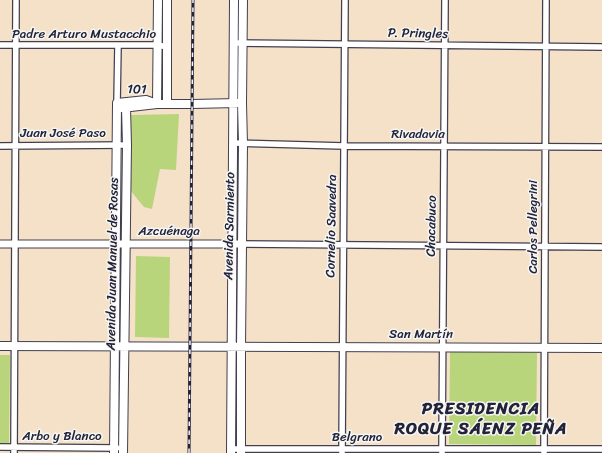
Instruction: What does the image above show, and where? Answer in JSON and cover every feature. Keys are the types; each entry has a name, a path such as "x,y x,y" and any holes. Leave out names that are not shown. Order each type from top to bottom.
{"main road":[{"path":"158,0 158,104"},
{"path":"167,0 167,104"},
{"name":"Avenida Sarmiento","path":"231,451 234,0"},
{"name":"Avenida Sarmiento","path":"241,451 243,0"},
{"name":"101","path":"117,106 146,100 158,104"},
{"path":"117,106 126,108 158,104 242,103"},
{"name":"Avenida Juan Manuel de Rosas","path":"114,450 117,106"},
{"name":"Avenida Juan Manuel de Rosas","path":"123,450 126,108"},
{"name":"San Martín","path":"0,346 602,348"}],"street":[{"path":"14,450 16,0"},
{"name":"Cornelio Saavedra","path":"342,451 345,0"},
{"name":"Chacabuco","path":"442,451 445,0"},
{"name":"Carlos Pellegrini","path":"544,451 546,0"},
{"name":"P. Pringles","path":"234,43 602,47"},
{"name":"Padre Arturo Mustacchio","path":"0,45 158,45 167,47"},
{"path":"117,106 118,45"},
{"name":"Rivadavia","path":"233,143 344,146 602,147"},
{"name":"Juan José Paso","path":"0,146 126,145"},
{"name":"Azcuénaga","path":"0,244 242,244"},
{"path":"242,244 602,247"},
{"name":"Arbo y Blanco","path":"0,447 14,450 123,450"},
{"name":"Belgrano","path":"231,451 544,451 602,449"}],"green space":[{"path":"179,114 176,170 160,169 152,209 144,207 130,190 131,115"},
{"path":"136,256 170,257 169,338 135,337"},
{"path":"450,352 537,353 536,445 449,444"},
{"path":"0,355 10,355 9,443 0,443"}],"railway":[{"path":"189,453 193,0"}],"district":[{"name":"PRESIDENCIA ROQUE SÁENZ PEÑA","path":"481,420"}]}
